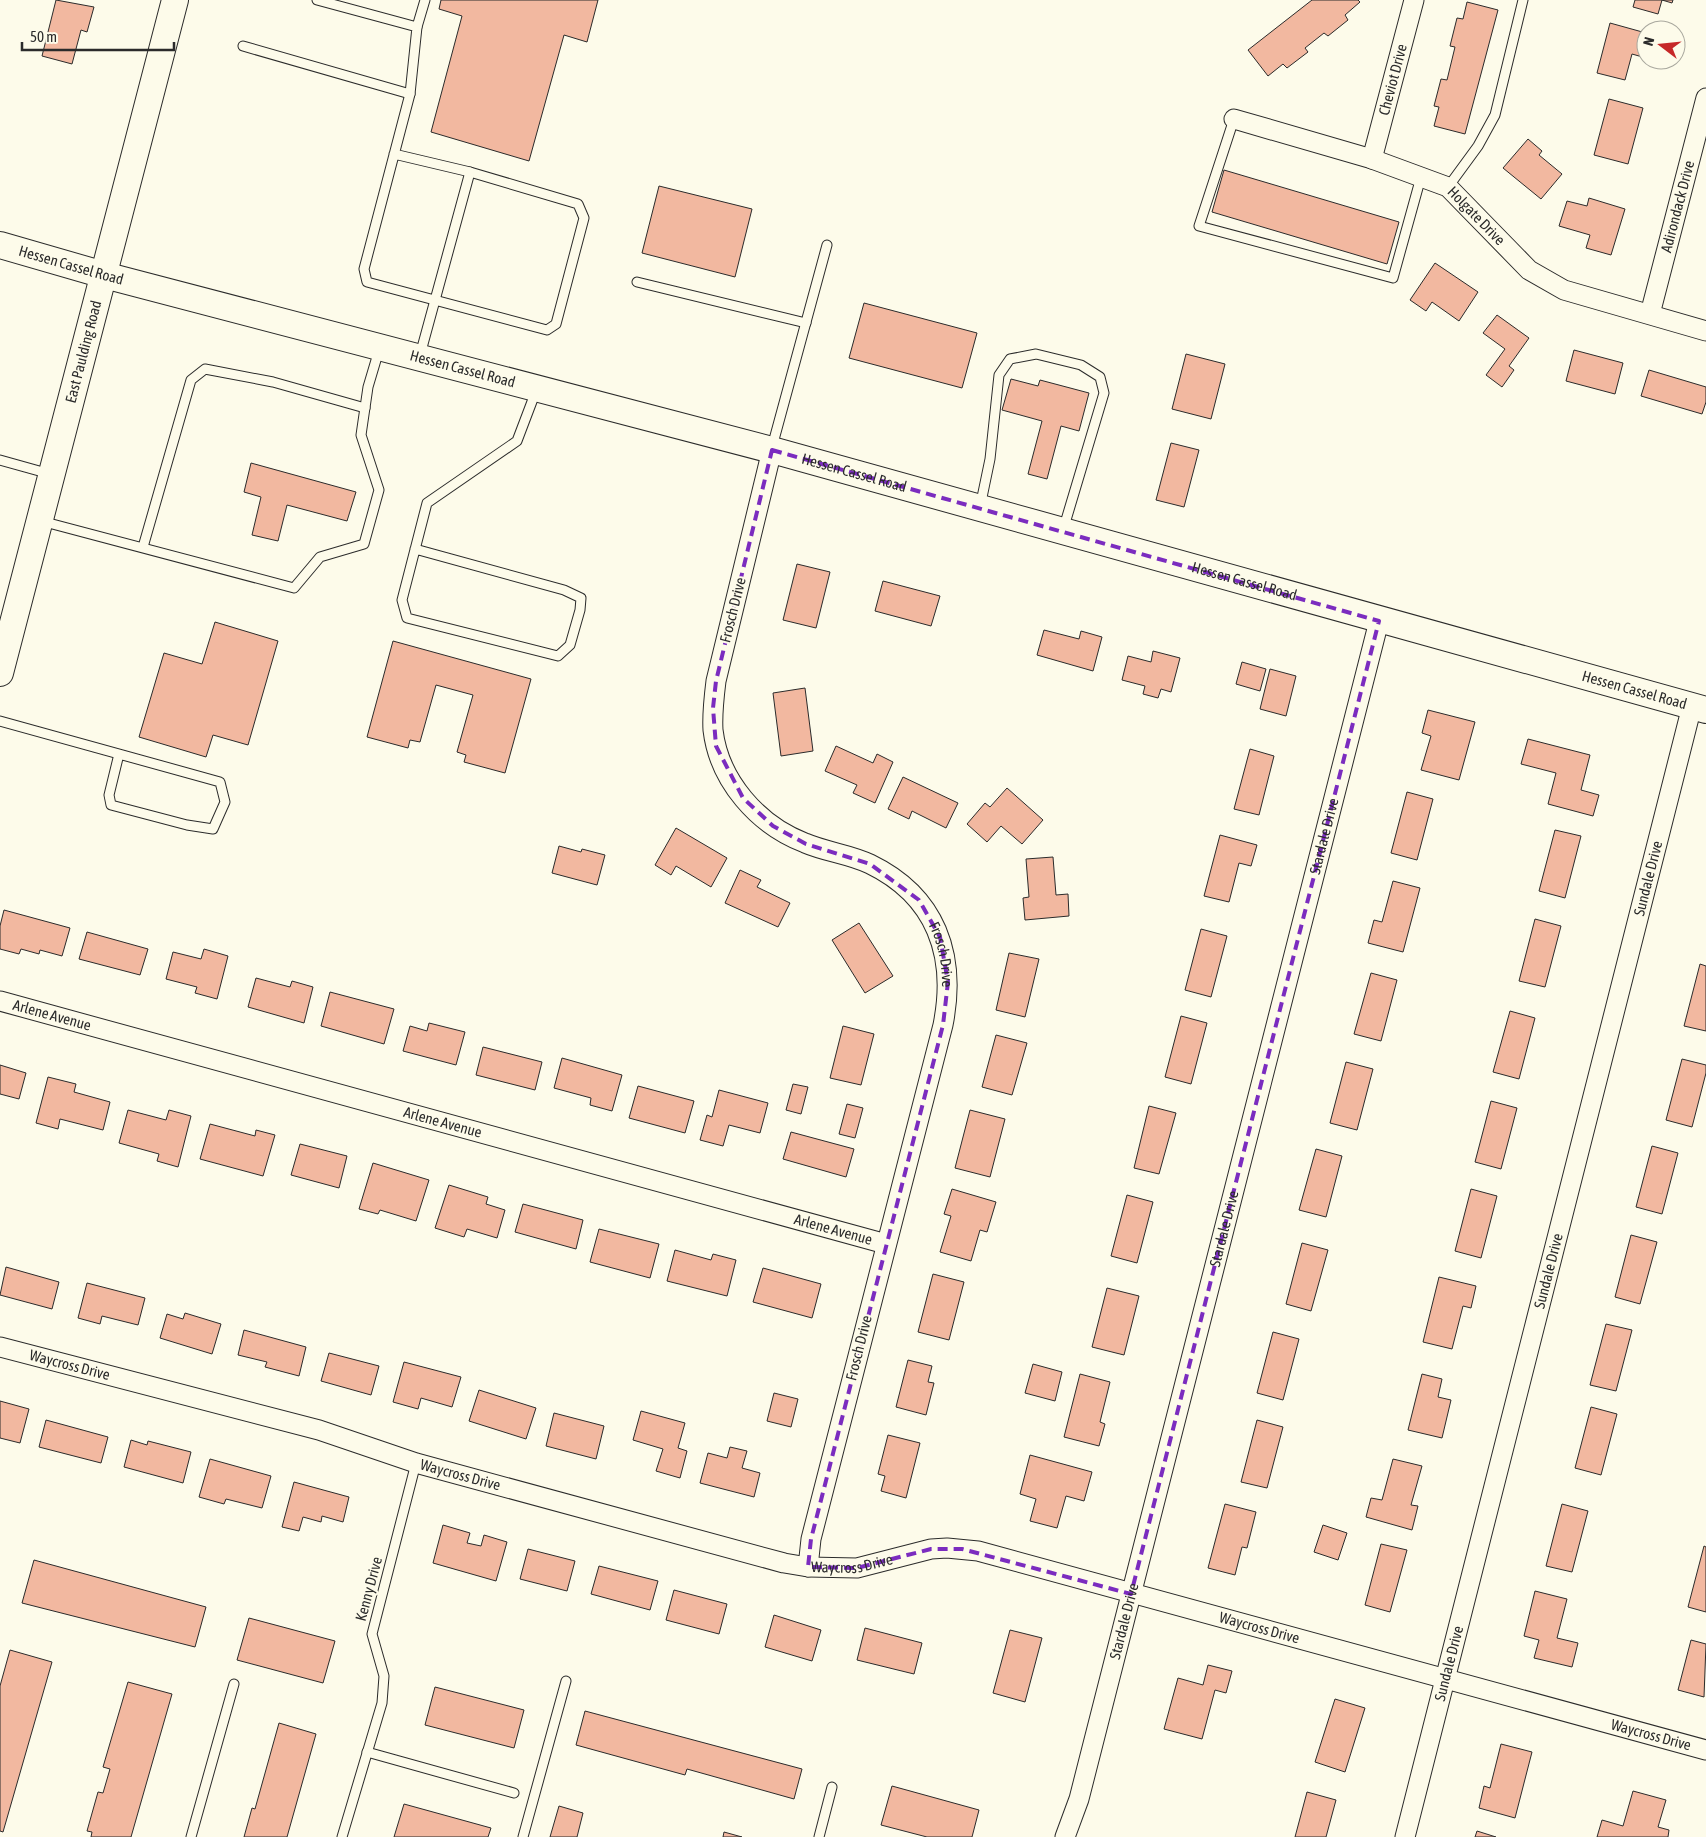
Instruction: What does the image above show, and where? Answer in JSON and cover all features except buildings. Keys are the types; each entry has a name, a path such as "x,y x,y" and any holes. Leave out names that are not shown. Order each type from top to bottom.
{"main road":[{"name":"East Paulding Road","path":"0,673 175,0"},
{"name":"Hessen Cassel Road","path":"0,245 104,275 772,450 1062,533 1699,708"}],"street":[{"name":"Cheviot Drive","path":"1372,159 1414,0"},
{"name":"Adirondack Drive","path":"1650,314 1706,98"},
{"name":"Holgate Drive","path":"1234,119 1372,159 1448,187 1529,270 1564,290 1706,331"},
{"name":"Frosch Drive","path":"772,450 716,681 713,730 721,762 743,798 773,826 806,844 853,857 870,864 902,884 919,900 930,916 945,958 948,982 947,1004 811,1539 808,1567"},
{"name":"Stardale Drive","path":"1065,1837 1078,1799 1380,621"},
{"name":"Sundale Drive","path":"1405,1837 1445,1677 1699,708"},
{"name":"Arlene Avenue","path":"0,1001 886,1244"},
{"name":"Waycross Drive","path":"0,1347 319,1430 416,1463 784,1563 808,1567 857,1568 924,1550 962,1549 978,1551 1131,1594 1445,1677 1706,1750"}],"lane":[{"path":"317,0 417,27"},
{"path":"394,154 470,172 578,204 584,218 556,324 547,330 435,302 368,282 364,269 394,154 410,94 417,27 425,0"},
{"path":"1448,187 1478,146 1495,114 1523,0"},
{"path":"243,46 410,94"},
{"path":"1234,119 1199,226 1393,278 1421,177"},
{"path":"419,358 470,172"},
{"path":"772,450 827,245"},
{"path":"637,282 806,323"},
{"path":"40,521 294,588 320,556 364,544 378,490 361,435 365,408 380,347"},
{"path":"980,508 990,459 999,375 1010,359 1036,354 1081,365 1100,377 1104,393 1062,533"},
{"path":"143,547 191,380 205,369 273,382 365,408"},
{"path":"415,549 564,590 581,598 580,610 570,645 558,656 407,618 402,600 415,549 427,503 516,441 537,388"},
{"path":"0,460 51,474"},
{"path":"0,721 220,782 225,802 213,830 111,805 109,795 119,754"},
{"name":"Kenny Drive","path":"342,1837 384,1689 382,1662 372,1634 416,1463"},
{"path":"523,1837 566,1681"},
{"path":"191,1837 234,1684"},
{"path":"367,1752 514,1793"},
{"path":"819,1837 832,1787"}],"highlighted area":[{"path":"772,450 1379,621 1131,1594 962,1549 931,1549 857,1568 808,1567 811,1539 943,1025 948,982 940,937 919,900 870,864 806,844 773,826 743,798 716,746 713,708 716,681"}]}
